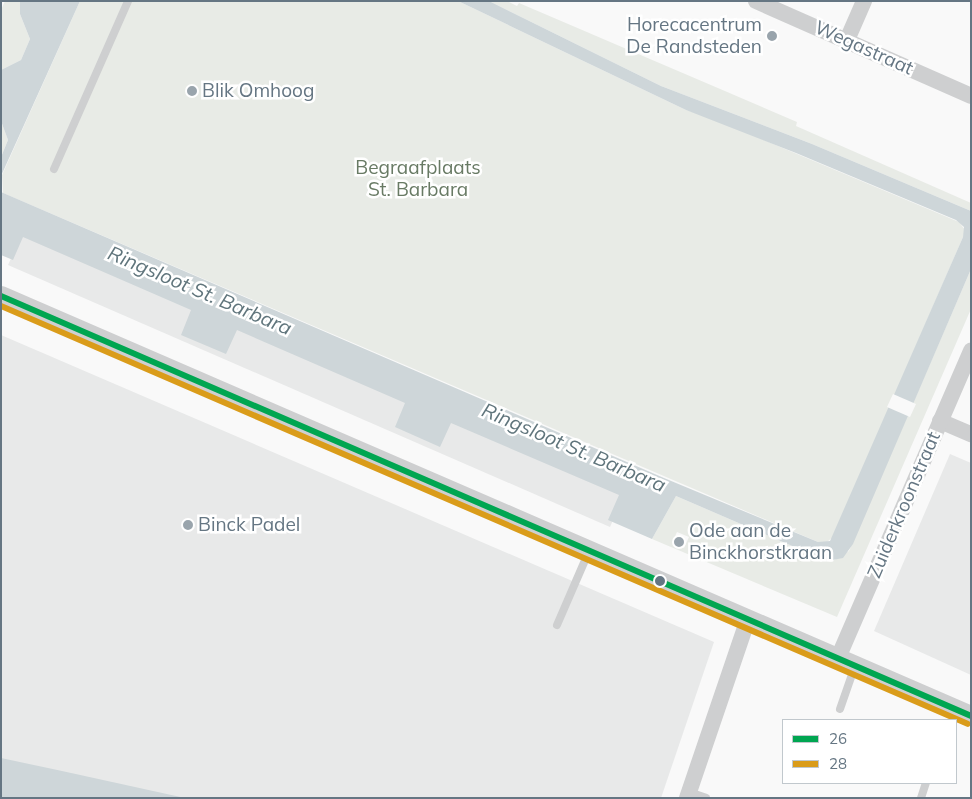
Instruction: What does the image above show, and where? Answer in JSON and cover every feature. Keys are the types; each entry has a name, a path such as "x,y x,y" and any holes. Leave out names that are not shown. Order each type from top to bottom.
{"street":[{"name":"Wegastraat","path":"756,1 971,96"},
{"path":"847,40 864,1"},
{"path":"1,296 846,662 949,714 971,716"},
{"name":"Zuiderkroonstraat","path":"846,662 940,421 971,351"},
{"path":"940,421 971,434"},
{"path":"688,795 748,619"}],"lane":[{"path":"54,169 128,1"},
{"path":"557,625 589,551"},
{"path":"840,709 846,662"},
{"path":"921,798 926,784"},
{"path":"688,795 706,798"}],"shaded area":[{"path":"23,232 626,490 610,527 8,265"},
{"path":"1,335 714,642 661,798 118,798 1,768"},
{"path":"950,454 971,463 971,675 874,631"}],"green space":[{"path":"5,1 20,1 20,14 30,39 21,60 1,70 1,10"},
{"name":"Begraafplaats St. Barbara","path":"80,1 458,1 686,110 709,117 959,222 965,230 963,237 834,536 827,542 818,542 3,193 2,175"},
{"path":"489,1 507,1 517,6 519,3 797,122 796,126 971,203 971,211 812,144 661,86"},
{"path":"1,121 8,140 1,157"},
{"path":"971,269 971,309 837,617 652,539 676,496 827,561 831,562 849,551","holes":["677,532 689,537 684,548 672,543"]}],"water":[{"path":"20,1 80,1 1,176 1,157 8,140 1,121 1,70 21,60 30,39 20,14"},
{"name":"Ringsloot St. Barbara","path":"458,1 489,1 661,86 812,144 971,211 971,269 853,544 843,558 827,561 676,496 652,539 608,520 619,495 451,423 440,447 395,427 405,403 237,330 226,354 181,335 191,310 23,237 13,260 1,255 1,192 664,478 818,542 830,541 963,237 964,227 956,220 796,153 686,110"},
{"path":"1,758 62,771 185,798 1,798"}],"pier":[{"path":"893,394 916,404 910,417 887,407"}],"transit line":[{"name":"26","path":"1,296 971,716"},
{"name":"28","path":"1,306 956,719"},
{"name":"28","path":"957,719 968,724"}],"place":[{"name":"Horecacentrum De Randsteden","path":"772,36"},
{"name":"Blik Omhoog","path":"192,91"},
{"name":"Binck Padel","path":"188,525"},
{"name":"Ode aan de Binckhorstkraan","path":"679,542"}]}
